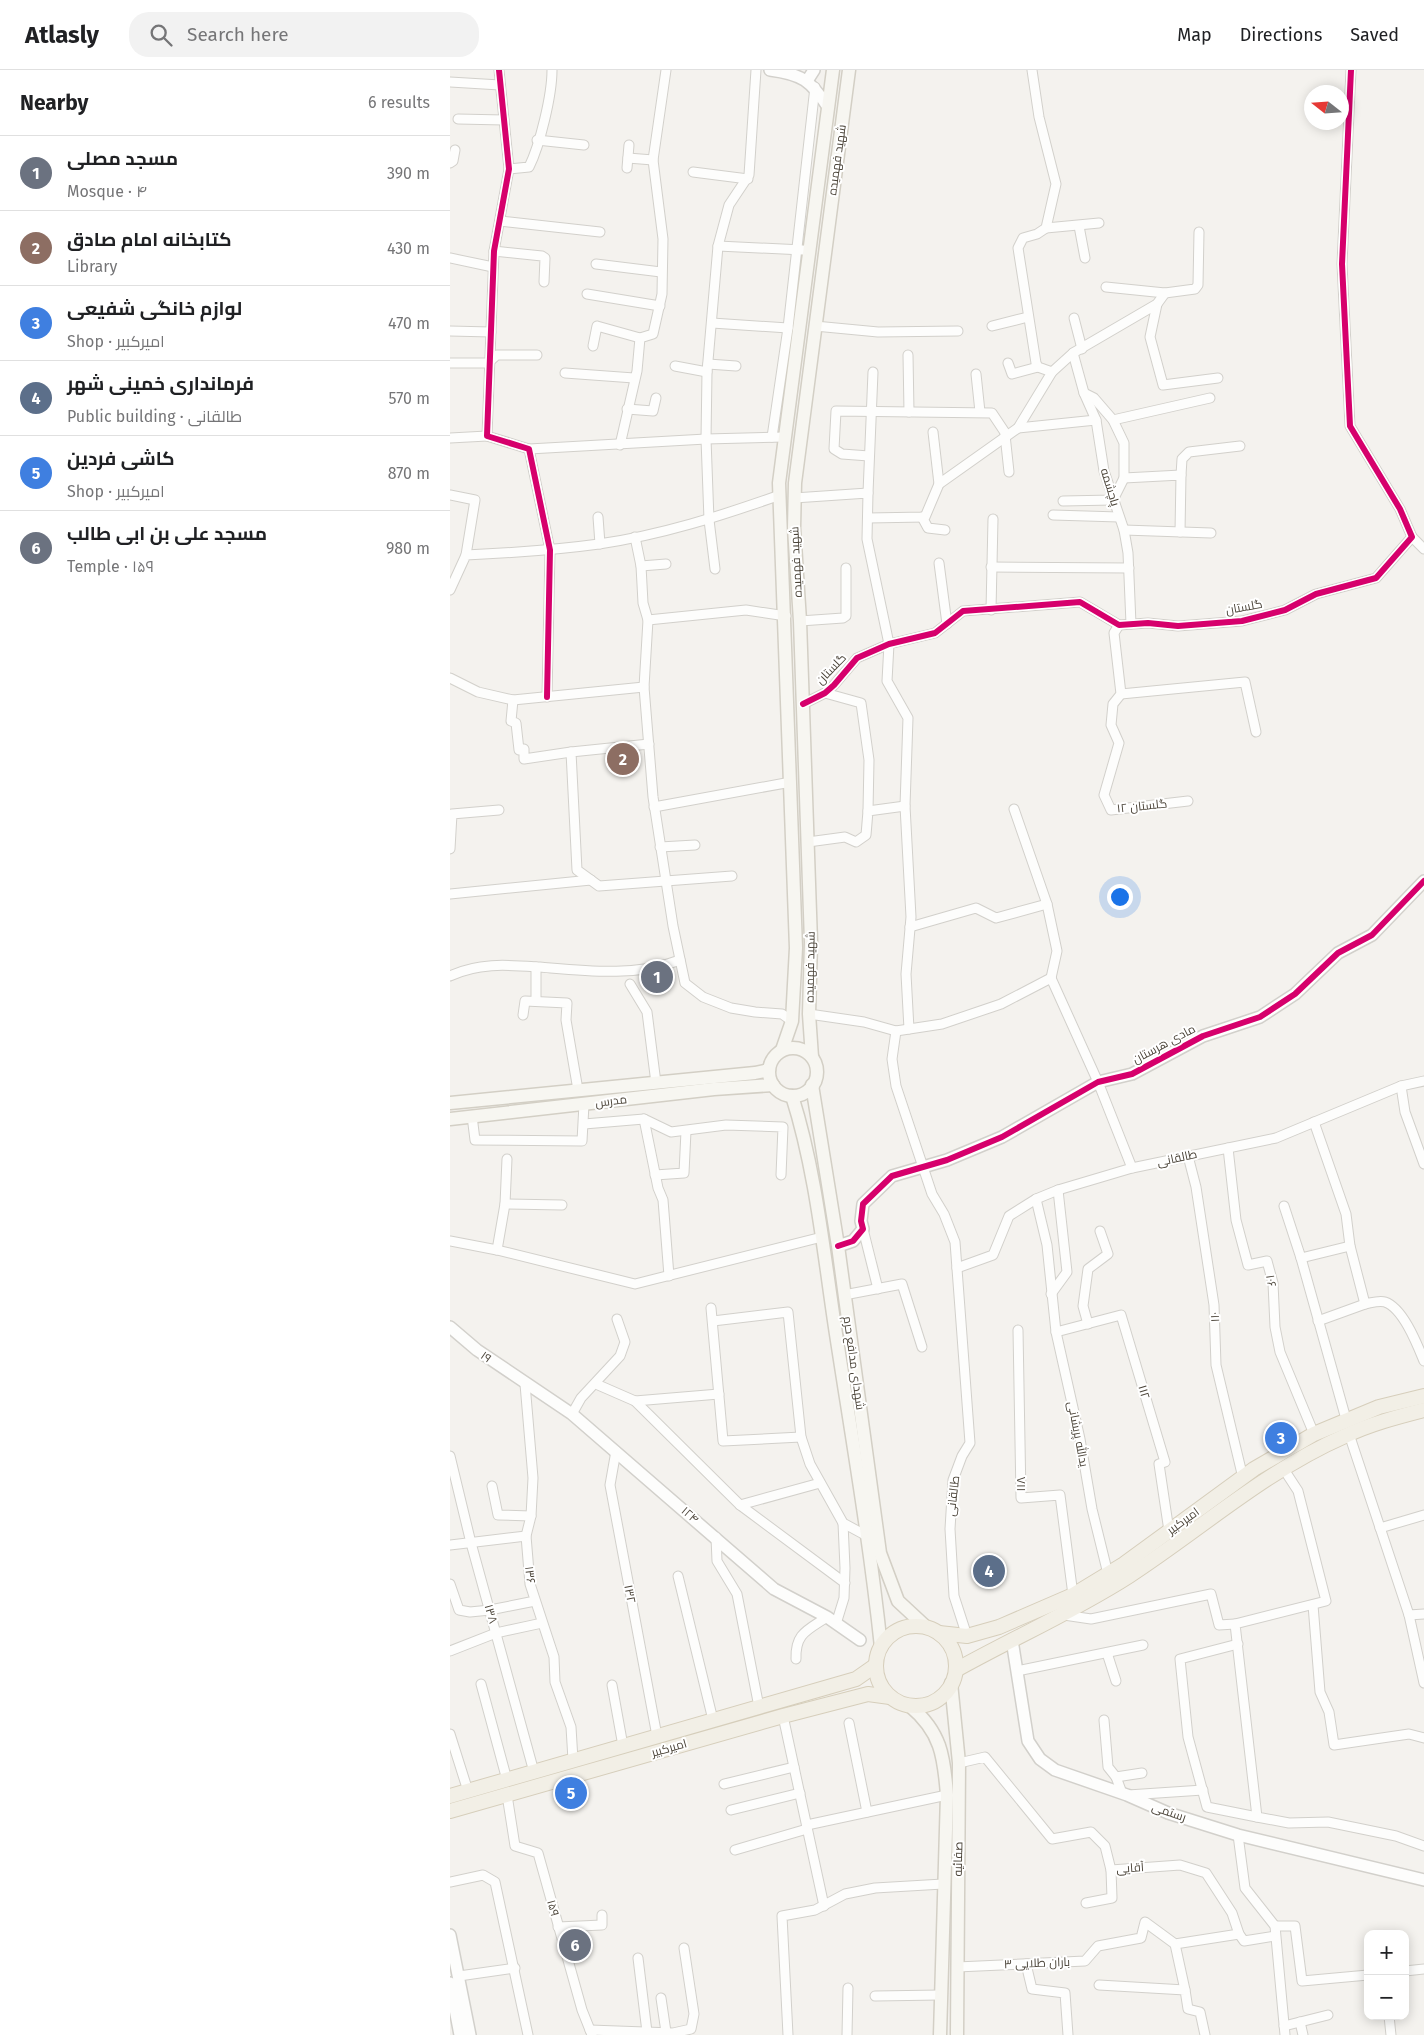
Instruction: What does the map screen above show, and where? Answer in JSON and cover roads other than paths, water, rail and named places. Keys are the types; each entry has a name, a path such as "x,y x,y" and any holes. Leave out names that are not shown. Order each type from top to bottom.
{"main road":[{"name":"شهید فهمیده","path":"782,1050 792,1021 796,948 786,616 780,495 785,437 794,376 803,250 834,70"},
{"name":"شهید فهمیده","path":"812,1057 809,1014 810,911 808,842 794,498 808,377 849,70"},
{"path":"796,354 803,359 811,355"},
{"path":"794,376 801,373 808,377"},
{"path":"794,890 802,894 809,889"},
{"path":"795,911 800,906 810,911"},
{"path":"802,1049 812,1057 817,1071 812,1085 807,1091 792,1096 778,1090 773,1085 769,1070 776,1055 782,1050 802,1049"},
{"name":"مدرس","path":"450,1103 755,1074 769,1070"},
{"name":"مدرس","path":"450,1119 759,1084 773,1085"},
{"name":"شهدای مدافع حرم","path":"812,1085 844,1295 875,1554 880,1647"},
{"name":"شهدای مدافع حرم","path":"792,1096 801,1123 822,1237 867,1536 898,1601 933,1630"},
{"name":"امیرکبیر","path":"953,1677 1012,1640 1064,1615 1130,1575 1179,1529 1243,1478 1314,1434 1346,1419 1379,1407 1424,1396"},
{"name":"امیرکبیر","path":"933,1630 967,1636 999,1627 1073,1595 1179,1529 1284,1468 1350,1434 1382,1422 1424,1410"},
{"path":"912,1626 933,1630 952,1649 953,1677 948,1690 938,1700 924,1705 910,1706 890,1697 881,1686 876,1665 880,1647 888,1637 898,1630 912,1626"},
{"name":"امیرکبیر","path":"450,1796 856,1678 876,1665"},
{"name":"صفائیه","path":"953,1677 959,1763 957,2035"},
{"name":"امیرکبیر","path":"450,1811 783,1716 868,1694 890,1697"},
{"name":"صفائیه","path":"910,1706 929,1726 938,1740 945,1760 947,1795 940,2035"},
{"path":"718,1718 729,1731"}],"street":[{"path":"487,436 488,363 494,251 509,170 499,70"},
{"path":"509,170 529,168 549,101 552,70"},
{"path":"593,346 597,326 640,338 653,334 660,306 662,224 653,160 666,70"},
{"path":"715,569 709,520 706,439 708,368 718,246 729,205 748,179 756,70"},
{"path":"770,70 801,76 811,84 828,107"},
{"path":"772,438 788,328 803,250 811,84 814,70"},
{"path":"1032,70 1039,117 1056,184 1046,228"},
{"path":"1350,70 1342,264 1350,426 1400,509 1412,537 1424,549"},
{"path":"450,82 500,84"},
{"path":"458,119 504,120"},
{"path":"537,140 584,145"},
{"path":"627,168 629,145"},
{"path":"450,163 453,161 455,150"},
{"path":"628,158 653,160"},
{"path":"693,172 748,179"},
{"path":"500,220 600,232"},
{"path":"1038,367 1028,317 1019,243 1046,228 1099,223"},
{"path":"1079,226 1084,258"},
{"path":"1106,287 1165,293 1197,288 1199,232"},
{"path":"718,246 803,250"},
{"path":"494,251 542,256 545,258 544,282"},
{"path":"450,258 493,267"},
{"path":"596,264 661,272"},
{"path":"1018,428 1052,372 1073,353 1157,304 1165,293"},
{"path":"586,294 660,306"},
{"path":"1157,304 1150,337 1163,385 1180,385 1218,378"},
{"path":"992,326 1028,317"},
{"path":"1074,318 1082,349"},
{"path":"712,322 788,328"},
{"path":"815,326 878,332 958,330"},
{"path":"450,331 491,332"},
{"path":"620,445 637,371 640,338"},
{"name":"پاچشمه","path":"1073,353 1084,393 1096,420 1104,471 1124,530 1129,568 1131,624"},
{"path":"450,363 488,363 498,355 536,355"},
{"path":"908,355 908,412"},
{"path":"1008,364 1012,374 1038,367 1052,372"},
{"path":"675,366 708,368 736,366"},
{"path":"873,372 868,539 889,644 888,681 908,718 905,806 910,927 906,974 908,1029"},
{"path":"565,373 634,378"},
{"path":"976,374 980,412"},
{"path":"1063,501 1114,500 1124,478 1124,443 1113,420 1094,398 1084,393"},
{"path":"627,409 653,411 656,398"},
{"path":"1113,420 1210,398"},
{"path":"869,456 838,452 834,449 836,412 980,412 994,414 1006,434 1009,472"},
{"path":"939,484 1006,434 1018,428 1096,420"},
{"path":"868,518 922,517 926,515 939,484 933,432"},
{"path":"450,438 487,436 529,449 706,439 785,437"},
{"path":"1180,532 1182,459 1189,452 1240,446"},
{"path":"529,449 550,550 547,697"},
{"path":"1124,478 1181,475"},
{"path":"794,498 868,493"},
{"path":"450,495 475,500 466,556 450,590"},
{"path":"466,556 550,550 600,544 709,520 780,495"},
{"path":"1053,515 1119,517"},
{"path":"598,517 600,544"},
{"path":"922,517 928,528 945,530"},
{"path":"991,610 993,519"},
{"path":"1124,530 1211,533"},
{"path":"635,537 641,566 643,603 648,620 644,687 654,807 685,983 703,997 731,1008 782,1014 792,1021"},
{"name":"گلستان","path":"803,704 825,693 857,658 889,644 935,633 963,611 1080,602 1119,625 1178,626 1242,621 1286,610 1316,594 1376,578 1412,537"},
{"path":"939,562 947,624"},
{"path":"641,566 666,564"},
{"path":"991,567 1129,568"},
{"path":"800,621 846,616 846,568"},
{"path":"648,620 746,610 786,616"},
{"name":"گلستان ۱۲","path":"1119,625 1114,633 1121,694 1113,704 1111,725 1119,743 1104,795 1112,810 1188,801"},
{"path":"450,678 478,692 513,700 644,687"},
{"path":"1121,694 1245,682 1256,732"},
{"path":"808,842 845,837 856,842 866,836 869,760 861,704 825,693"},
{"path":"513,700 511,721 516,723 519,750 524,749 524,759 648,744"},
{"path":"571,752 577,870 599,886 732,876"},
{"path":"654,807 791,782"},
{"path":"868,811 905,806"},
{"path":"1014,809 1047,904 1057,951 1051,978 1098,1082 1132,1168"},
{"path":"450,849 452,814 499,810"},
{"path":"660,847 694,845"},
{"path":"450,894 591,880"},
{"name":"مادی هرستان","path":"863,1229 860,1221 863,1204 892,1176 1002,1137 1098,1082 1132,1074 1203,1036 1260,1017 1295,994 1338,953 1372,934 1424,882"},
{"path":"910,927 976,908 996,918 1047,904"},
{"path":"450,976 466,968 499,964 603,972 659,968 680,960"},
{"path":"536,967 536,1001"},
{"path":"809,1014 864,1022 896,1031 942,1024 1001,1004 1051,978"},
{"path":"630,984 647,1012 656,1083"},
{"path":"523,1015 525,1001 567,1003 566,1020 578,1090"},
{"name":"طالقانی","path":"896,1031 892,1059 896,1086 932,1194 944,1214 956,1242 970,1443 962,1456 953,1480 950,1529 954,1596 967,1636"},
{"name":"طالقانی","path":"957,1268 993,1255 1009,1216 1036,1199 1058,1190 1132,1168 1276,1138 1401,1086 1424,1082"},
{"path":"1401,1086 1406,1112 1424,1164"},
{"path":"472,1116 475,1140 582,1141 584,1104"},
{"path":"584,1124 644,1119 671,1132 726,1125 783,1127 781,1175"},
{"path":"644,1119 655,1175 663,1200 669,1276"},
{"path":"1314,1122 1346,1214 1350,1246 1365,1304"},
{"path":"655,1175 684,1173 686,1131"},
{"name":"۱۰۶","path":"1228,1148 1236,1220 1248,1265 1267,1261 1273,1283 1274,1327 1280,1352 1314,1434"},
{"name":"۱۱۰","path":"1188,1156 1196,1188 1214,1305 1216,1365 1243,1478"},
{"path":"498,1250 505,1204 507,1159"},
{"path":"1051,1294 1067,1272 1058,1190"},
{"name":"یدالله پریشانی","path":"1036,1199 1047,1245 1056,1332 1080,1439 1092,1509 1108,1574"},
{"path":"505,1204 562,1205"},
{"path":"1284,1206 1301,1258 1346,1419"},
{"path":"838,1246 853,1241 863,1229"},
{"path":"863,1229 878,1289"},
{"path":"1088,1324 1083,1306 1088,1269 1108,1254 1100,1230"},
{"path":"450,1241 498,1250 635,1284 822,1237"},
{"path":"1301,1258 1350,1246"},
{"path":"844,1295 902,1284 922,1347"},
{"path":"1318,1321 1365,1304 1382,1301 1394,1306 1420,1341 1424,1361"},
{"path":"711,1308 723,1441 801,1437"},
{"path":"713,1321 788,1312 801,1437 820,1483 843,1523 844,1598 831,1621 800,1636 795,1648 796,1658"},
{"name":"۱۱۲","path":"1056,1332 1121,1315 1165,1462 1159,1464 1179,1529"},
{"path":"572,1414 581,1398 620,1356 625,1342 617,1319"},
{"name":"۱۹","path":"450,1327 477,1350 525,1384"},
{"name":"۱۱۸","path":"1018,1330 1021,1498 1060,1495 1073,1595"},
{"name":"۱۲۴","path":"525,1384 572,1414 774,1588 860,1640"},
{"name":"۱۳۶","path":"525,1384 533,1478 531,1516 526,1536 530,1584 554,1656 555,1682 571,1727 573,1760"},
{"path":"596,1384 635,1401 740,1505 845,1583"},
{"path":"635,1401 719,1394"},
{"path":"1350,1434 1409,1615 1424,1683"},
{"name":"۱۳۲","path":"616,1451 610,1485 657,1736"},
{"name":"۱۳۸","path":"450,1456 471,1542 534,1772"},
{"path":"1064,1615 1091,1619 1211,1594 1219,1624 1235,1624 1326,1601 1298,1490 1284,1468"},
{"path":"740,1505 820,1483"},
{"path":"492,1486 498,1515 531,1516"},
{"path":"1380,1528 1424,1515"},
{"path":"843,1523 867,1536"},
{"path":"450,1545 526,1536"},
{"path":"716,1537 717,1560 737,1594 759,1707"},
{"path":"678,1576 718,1718"},
{"path":"451,1590 459,1610 470,1612 535,1601"},
{"path":"1313,1604 1320,1692 1329,1712 1334,1745 1409,1734 1424,1738"},
{"path":"1409,1615 1424,1614"},
{"path":"450,1651 496,1633 542,1623"},
{"path":"1235,1624 1257,1817"},
{"name":"رستمی","path":"1012,1640 1028,1741 1040,1759 1056,1770 1124,1794 1168,1813 1238,1834 1424,1880"},
{"path":"1238,1644 1180,1659 1188,1737 1207,1807 1289,1823 1328,1822 1396,1836 1424,1846"},
{"path":"1017,1671 1143,1645"},
{"path":"1107,1653 1116,1681"},
{"path":"481,1684 507,1780"},
{"path":"612,1684 623,1746"},
{"path":"783,1716 824,1906"},
{"path":"1104,1720 1108,1767 1116,1777 1124,1794 1203,1790"},
{"path":"849,1723 867,1812"},
{"path":"450,1734 468,1791"},
{"name":"آقایی","path":"959,1763 985,1757 1052,1839 1091,1832 1105,1846 1110,1870 1180,1865 1206,1873 1232,1914 1239,1934"},
{"path":"724,1784 794,1768"},
{"path":"1116,1777 1142,1774"},
{"path":"731,1810 800,1793"},
{"name":"۱۵۹","path":"507,1795 515,1846 538,1854 558,1927 591,2033"},
{"path":"735,1850 807,1827 947,1795"},
{"path":"1238,1834 1245,1888 1274,1926 1284,2030 1300,2022 1328,2015"},
{"path":"1086,1903 1112,1898 1110,1870"},
{"path":"450,1882 483,1875 495,1882 528,2035"},
{"path":"788,2035 782,1916 815,1910 845,1894 875,1888 944,1884"},
{"path":"558,1927 602,1924 602,1915"},
{"name":"باران طلایی ۳","path":"956,1967 1085,1961 1098,1946 1141,1938 1145,1922 1175,1944"},
{"path":"1274,1926 1295,1926 1302,1982 1364,1975"},
{"path":"1205,2035 1200,2012 1188,2009 1175,1944 1239,1934 1244,1941 1276,1936"},
{"path":"450,1935 460,2035"},
{"path":"591,2033 668,2033 691,2028 694,2014 684,1948"},
{"path":"638,1958 647,2032"},
{"path":"1026,1964 1032,1989 1065,1993 1068,2035"},
{"path":"454,1979 515,1968"},
{"path":"1409,1971 1424,1969"},
{"path":"454,1979 470,2035"},
{"path":"1100,1985 1185,1990"},
{"path":"847,2035 848,1988"},
{"path":"875,1996 940,1995"},
{"path":"661,1998 668,2033"},
{"path":"1389,2020 1391,2035"},
{"path":"1300,2022 1303,2035"}],"place":[{"name":"کتابخانه امام صادق","path":"623,759"},
{"name":"مسجد مصلی","path":"657,977"},
{"name":"لوازم خانگی شفیعی","path":"1281,1438"},
{"name":"فرمانداری خمینی شهر","path":"989,1571"},
{"name":"کاشی فردین","path":"571,1793"},
{"name":"مسجد علی بن ابی طالب","path":"575,1945"}]}
